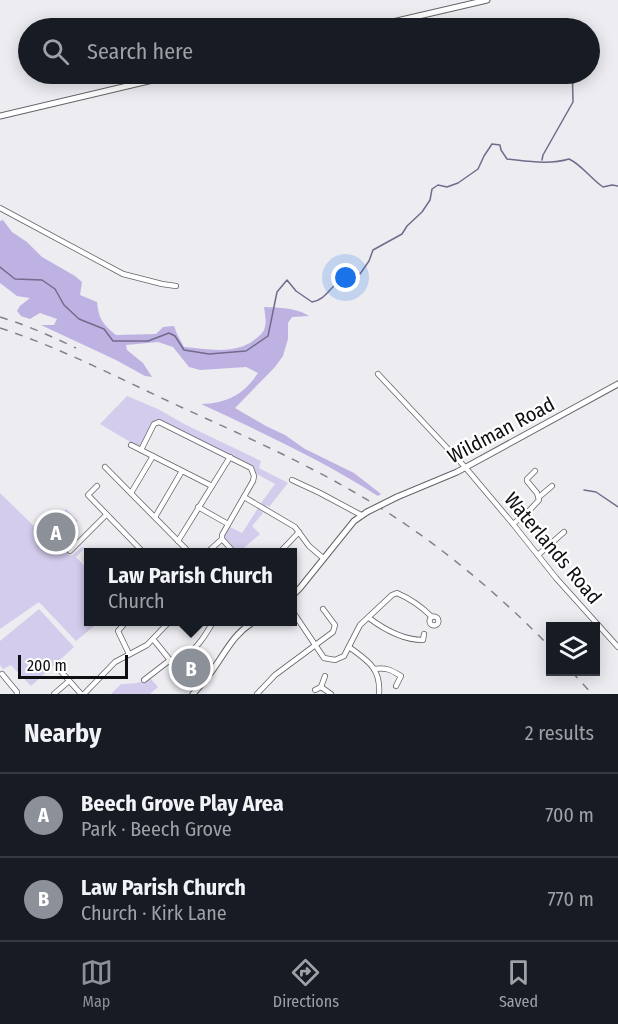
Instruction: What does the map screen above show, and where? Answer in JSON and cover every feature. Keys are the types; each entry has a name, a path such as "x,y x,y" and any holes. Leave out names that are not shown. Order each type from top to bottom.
{"main road":[{"path":"412,18 487,0"},
{"path":"0,116 136,84"},
{"name":"Wildman Road","path":"361,515 465,467 618,384"},
{"path":"297,591 361,515"},
{"path":"193,694 213,670 234,637 246,626"}],"street":[{"path":"0,208 123,274 176,286"},
{"name":"Waterlands Road","path":"378,375 465,467 556,578 618,647"},
{"path":"141,450 154,424 159,422 251,468 253,481 222,535 222,539 212,548"},
{"path":"131,445 212,486"},
{"path":"131,493 153,456"},
{"path":"178,541 230,457"},
{"path":"105,467 185,548"},
{"path":"155,517 182,471"},
{"path":"535,471 527,481 539,496"},
{"path":"105,477 110,472"},
{"path":"292,480 361,515"},
{"path":"97,486 88,495 140,548"},
{"path":"513,524 527,513 539,496 552,486"},
{"path":"244,496 295,528 309,546 323,558"},
{"path":"198,507 228,524"},
{"path":"70,551 106,515"},
{"path":"274,524 278,518"},
{"path":"284,548 299,532"},
{"path":"538,555 564,532"},
{"path":"222,539 230,548"},
{"path":"297,618 324,658 335,660 344,656 360,625 392,595 397,593 410,599 432,617"},
{"path":"378,596 384,602"},
{"path":"257,694 275,675 333,632 335,624 323,609"},
{"path":"369,618 383,628 410,640 424,642 424,634"},
{"path":"122,626 118,631 129,654"},
{"path":"57,667 83,694 115,662 147,645 165,626"},
{"path":"144,680 170,660 184,657 206,634 210,626"},
{"path":"153,639 170,660"},
{"path":"350,647 369,662 378,674 379,694"},
{"path":"374,669 384,667 391,669 403,678 396,686"},
{"path":"2,674 17,693 26,691"},
{"path":"315,690 321,687 325,676"},
{"path":"54,694 69,681"},
{"path":"321,687 331,694"}],"shaded area":[{"path":"3,220 12,232 27,242 42,257 82,282 80,295 97,302 102,321 116,335 156,334 163,327 174,326 184,347 211,350 230,349 246,345 262,333 266,318 264,307 293,309 309,316 292,317 288,323 288,339 283,356 235,408 285,435 305,449 354,473 381,494 378,496 313,458 201,404 219,402 241,392 258,373 246,367 200,370 189,367 173,347 158,342 126,345 127,350 143,363 152,377 145,376 41,325 54,325 57,319 40,313 30,319 21,316 17,311 30,298 17,296 0,283 0,221"},
{"path":"127,396 158,409 261,461 259,468 288,483 269,507 267,505 266,507 261,503 275,484 159,420 154,421 142,445 137,446 100,424"},
{"path":"0,493 41,533 66,509 78,521 69,531 78,541 65,550 71,556 82,547 85,548 76,557 84,566 84,626 94,626 76,641 39,602 0,629"},
{"path":"258,508 263,513 252,526 260,534 244,548 233,548 223,536 230,527 242,533"},
{"path":"39,609 74,647 31,686 11,665 3,669 0,665 0,641"},
{"path":"150,678 158,687 150,694 111,694 121,684 136,683"}],"waterway":[{"path":"542,160 573,102 573,84"},
{"path":"0,267 15,279 42,280 55,289 64,305 79,319 104,329 113,341 148,341 169,333 175,336 184,350 209,354 246,351 268,336 277,292 287,280 296,291 312,302 323,297 341,280 360,274 373,250 402,234 422,212 430,200 432,189 438,185 447,187 458,183 478,169 492,144 500,145 507,159 546,162 569,159 603,187 618,186"},
{"path":"584,490 596,492 618,507"}],"railway":[{"path":"0,317 76,348"},
{"path":"0,328 93,365 266,446 375,504 429,541 480,581 546,643"},
{"path":"576,676 592,694"}],"place":[{"name":"Beech Grove Play Area","path":"56,532"},
{"name":"Law Parish Church","path":"191,668"}]}
